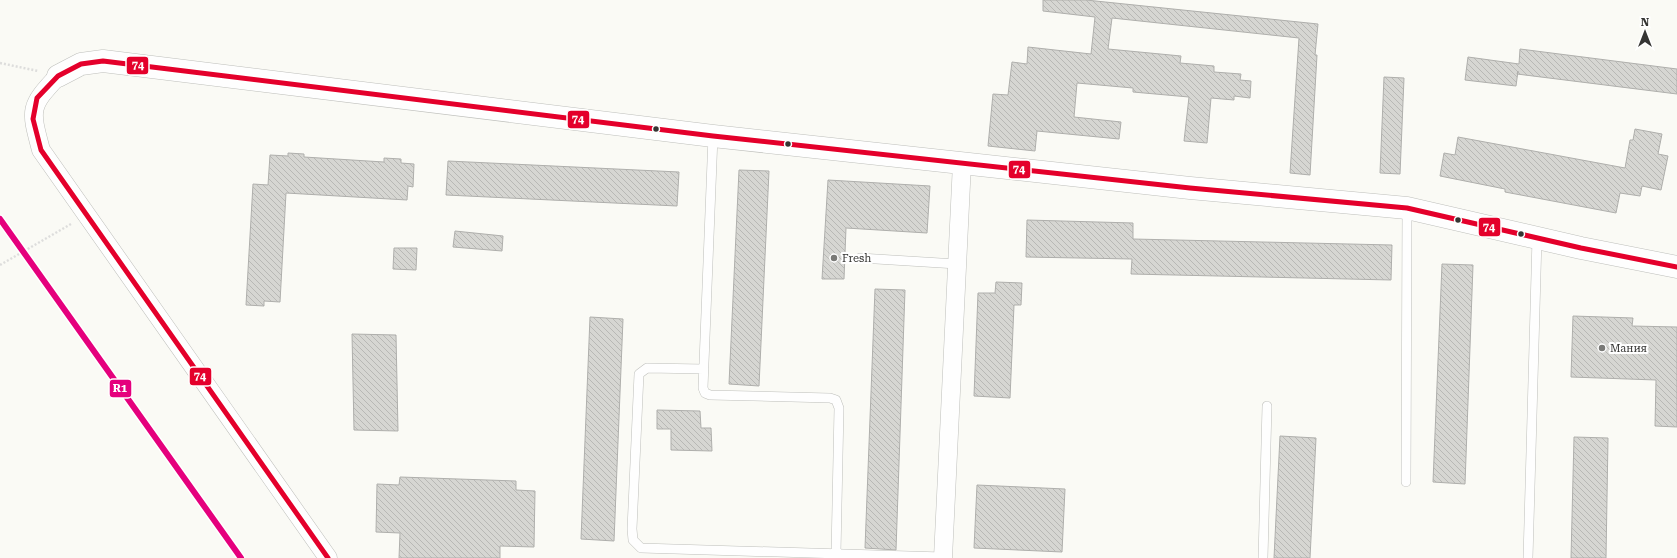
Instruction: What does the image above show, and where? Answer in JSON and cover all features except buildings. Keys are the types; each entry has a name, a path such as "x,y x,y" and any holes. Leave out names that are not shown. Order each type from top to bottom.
{"street":[{"path":"328,558 41,150 32,119 38,98 58,76 81,64 103,62 713,136 1190,188 1407,208 1536,238 1677,267"},
{"path":"943,558 962,163"}],"lane":[{"path":"713,136 704,393 710,395 830,398 836,400 839,408 836,553"},
{"path":"1406,482 1407,208"},
{"path":"1528,558 1536,238"},
{"path":"860,258 957,264"},
{"path":"704,369 647,368 639,374 632,529 633,540 641,548 836,553 943,558"},
{"path":"1263,558 1268,406"}],"path":[{"path":"0,63 58,76"},
{"path":"1,264 87,215"}],"transit line":[{"name":"74","path":"328,558 41,150 33,119 37,98 58,76 81,64 103,61 713,136 1190,188 1407,208 1581,248 1677,267"},
{"name":"R1","path":"0,219 241,558"}],"place":[{"name":"Fresh","path":"834,258"},
{"name":"Мания","path":"1602,348"}]}
